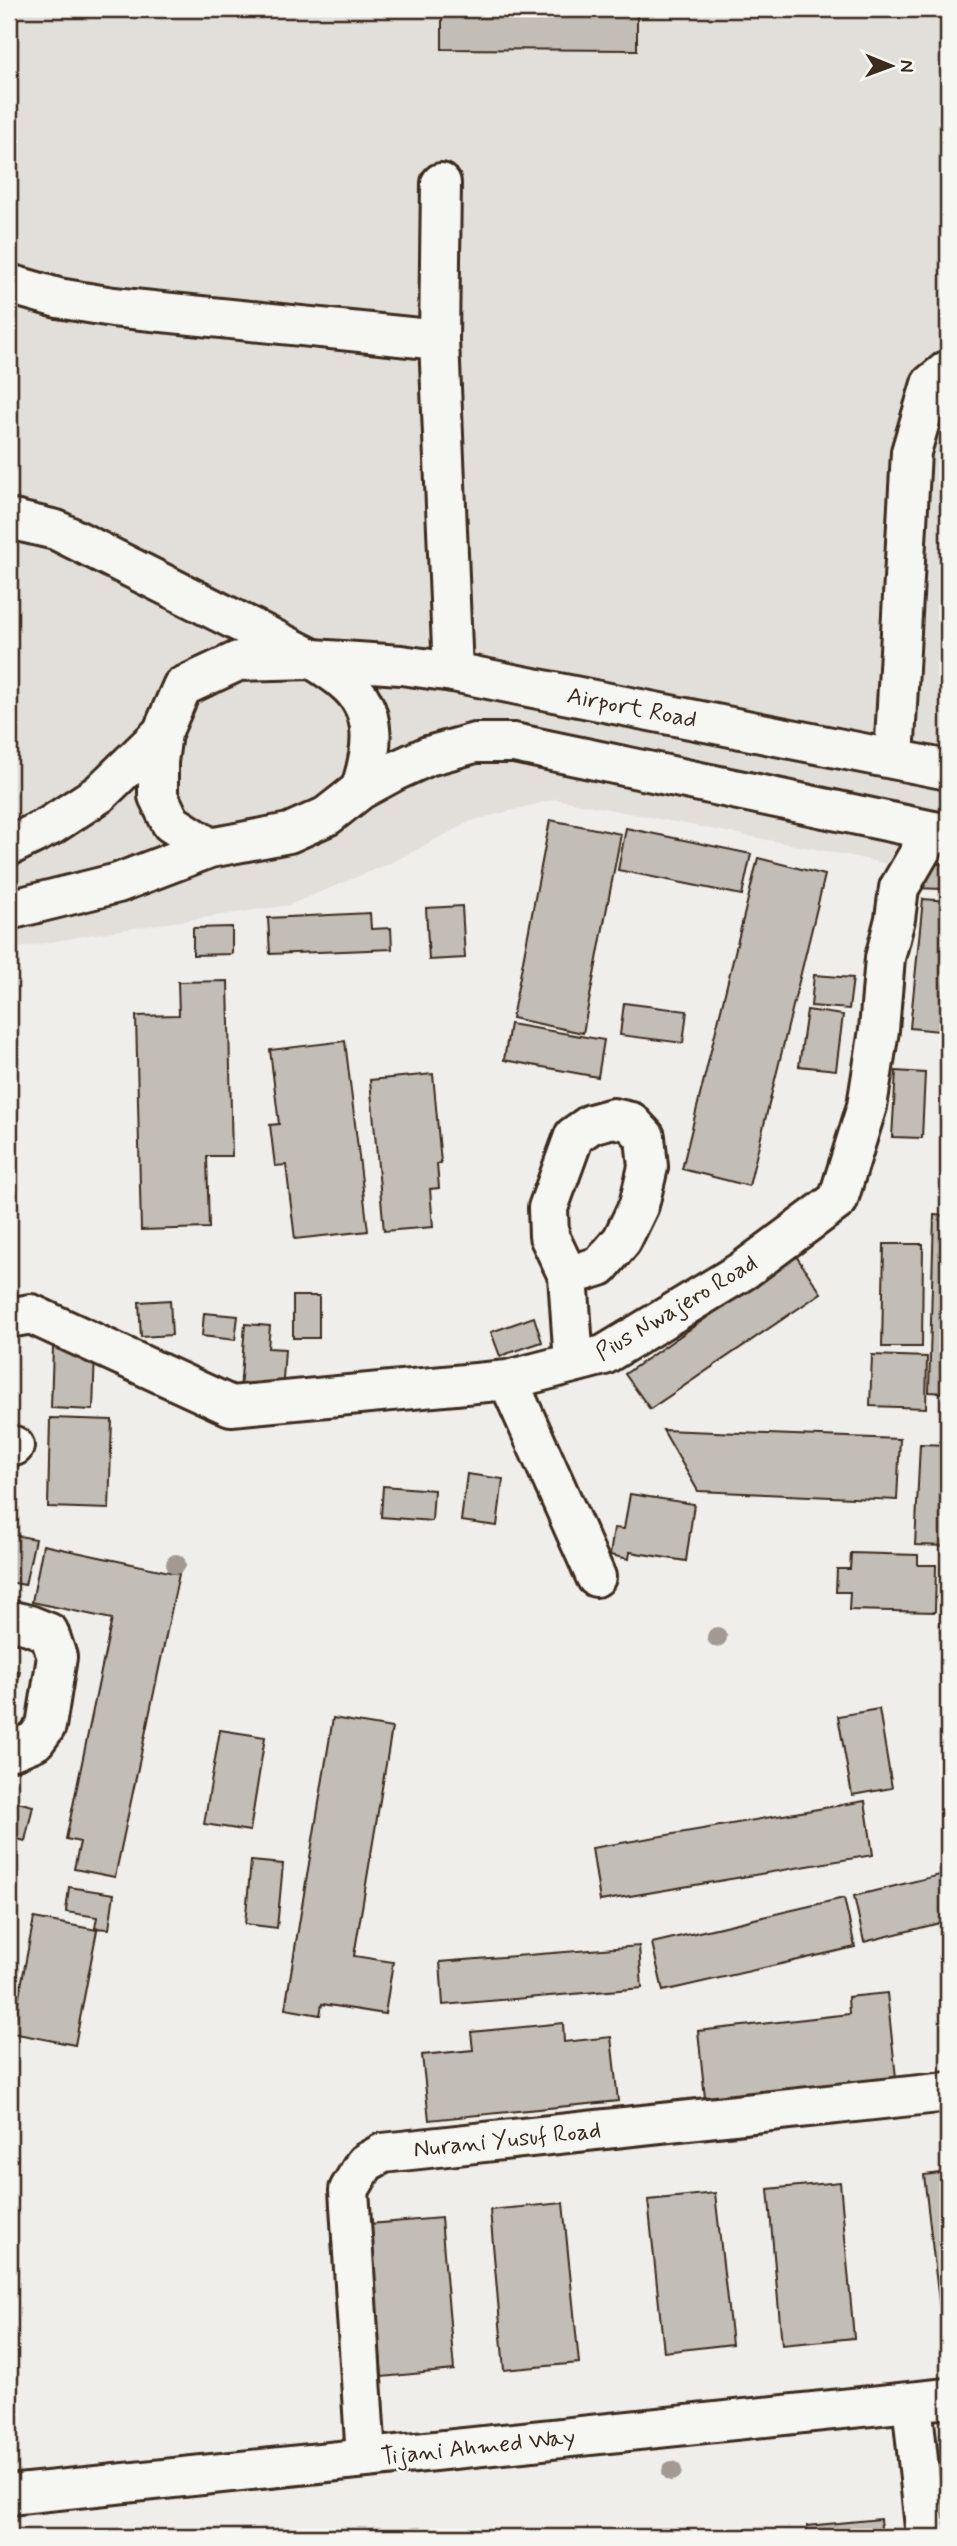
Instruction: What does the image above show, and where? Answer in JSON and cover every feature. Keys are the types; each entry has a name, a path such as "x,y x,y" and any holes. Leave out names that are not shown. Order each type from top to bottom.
{"street":[{"path":"441,183 439,340 453,672"},
{"path":"9,284 58,298 113,307 439,340"},
{"path":"894,759 911,452 931,384 948,370"},
{"path":"9,519 56,530 313,659 346,682 365,707 373,739 369,764 360,790"},
{"path":"210,848 171,823 158,796 158,762 162,733 182,687 238,661 313,659"},
{"name":"Airport Road","path":"313,659 401,665 453,672 948,770"},
{"path":"9,846 50,826 99,794 162,733"},
{"path":"9,910 117,883 210,848 289,833 327,816 360,790 395,771 428,756 475,743 514,744 940,832"},
{"name":"Pius Nwajero Road","path":"9,1318 31,1314 231,1406 508,1380 604,1355 732,1277 838,1200 867,1106 879,1030 885,958 895,919 899,888 940,832"},
{"path":"568,1276 574,1363"},
{"path":"508,1380 596,1577"},
{"path":"9,1620 49,1633 57,1657 46,1726 35,1741 13,1750 9,1749"},
{"name":"Nurani Yusuf Road","path":"366,2458 349,2190 365,2163 383,2153 948,2092"},
{"path":"926,2537 930,2400"},
{"name":"Tijani Ahmed Way","path":"9,2495 930,2400"}],"shaded area":[{"path":"9,9 948,9 948,878 851,856 556,799 471,821 391,863 289,905 94,934 9,950"}],"building":[{"path":"442,9 637,9 637,50 442,49"},
{"path":"550,820 621,834 583,1033 512,1018"},
{"path":"626,828 751,854 742,895 618,870"},
{"path":"758,858 825,875 749,1186 682,1169"},
{"path":"915,863 944,864 943,889 914,888"},
{"path":"923,899 948,901 948,942 939,1031 910,1028"},
{"path":"462,906 465,958 429,960 426,908"},
{"path":"370,913 371,929 391,928 392,949 270,954 268,918"},
{"path":"232,927 232,954 193,955 193,928"},
{"path":"814,975 853,978 849,1009 811,1006"},
{"path":"228,981 232,1156 207,1156 209,1228 141,1230 136,1016 179,1015 178,982"},
{"path":"624,1003 687,1011 683,1043 620,1035"},
{"path":"807,1010 843,1015 836,1070 799,1066"},
{"path":"510,1024 604,1040 598,1077 504,1060"},
{"path":"345,1041 368,1231 295,1239 286,1165 275,1166 270,1125 279,1124 270,1050"},
{"path":"896,1071 925,1073 922,1138 892,1137"},
{"path":"433,1074 441,1163 437,1164 439,1188 430,1189 433,1227 384,1231 370,1080"},
{"path":"934,1215 948,1216 948,1393 929,1392"},
{"path":"884,1244 923,1244 922,1347 882,1347"},
{"path":"796,1256 821,1293 650,1409 625,1374"},
{"path":"293,1296 319,1296 319,1338 293,1338"},
{"path":"170,1300 172,1335 141,1337 139,1302"},
{"path":"204,1313 238,1316 235,1340 202,1336"},
{"path":"534,1317 542,1342 500,1356 491,1332"},
{"path":"245,1324 270,1326 268,1348 285,1349 282,1395 240,1391"},
{"path":"53,1347 95,1349 93,1410 51,1408"},
{"path":"872,1355 927,1357 926,1408 870,1406"},
{"path":"50,1418 112,1420 109,1509 48,1507"},
{"path":"663,1430 900,1439 897,1500 698,1491"},
{"path":"920,1444 948,1445 948,1546 915,1545"},
{"path":"467,1474 503,1479 497,1526 461,1521"},
{"path":"383,1486 434,1490 432,1521 381,1517"},
{"path":"630,1494 694,1504 686,1561 630,1552 629,1559 610,1555 614,1528 624,1529"},
{"path":"9,1534 35,1539 25,1585 9,1582"},
{"path":"43,1545 179,1574 115,1877 74,1869 80,1842 66,1839 112,1619 32,1602"},
{"path":"851,1553 918,1555 918,1565 936,1565 935,1612 849,1610 850,1592 836,1592 837,1569 850,1569"},
{"path":"943,1563 948,1563 948,1632 940,1632"},
{"path":"9,1669 20,1671 9,1729"},
{"path":"879,1709 892,1788 852,1795 838,1716"},
{"path":"333,1718 392,1728 354,1956 393,1962 385,2014 322,2004 320,2015 285,2009"},
{"path":"220,1730 265,1737 250,1831 204,1824"},
{"path":"9,1800 33,1806 25,1841 9,1837"},
{"path":"865,1801 873,1855 600,1901 592,1848"},
{"path":"251,1861 283,1864 277,1928 245,1924"},
{"path":"948,1873 948,1921 864,1942 854,1896"},
{"path":"69,1887 114,1894 109,1929 95,1928 97,1917 66,1912"},
{"path":"844,1898 855,1947 663,1991 652,1943"},
{"path":"34,1918 97,1930 75,2045 12,2033"},
{"path":"639,1946 642,1988 443,2005 440,1962"},
{"path":"943,1966 948,1966 948,2023"},
{"path":"887,1993 896,2078 705,2098 698,2031 849,2014 848,1997"},
{"path":"563,2023 564,2042 611,2037 618,2101 429,2120 422,2055 473,2050 471,2032"},
{"path":"948,2172 948,2326 942,2327 924,2175"},
{"path":"840,2182 854,2338 782,2345 768,2189"},
{"path":"715,2193 732,2344 664,2352 648,2200"},
{"path":"563,2203 579,2363 504,2370 490,2210"},
{"path":"441,2218 454,2370 382,2377 369,2224"},
{"path":"880,2519 882,2537 808,2537 807,2526"},
{"path":"757,2533 757,2537 713,2537"}]}
